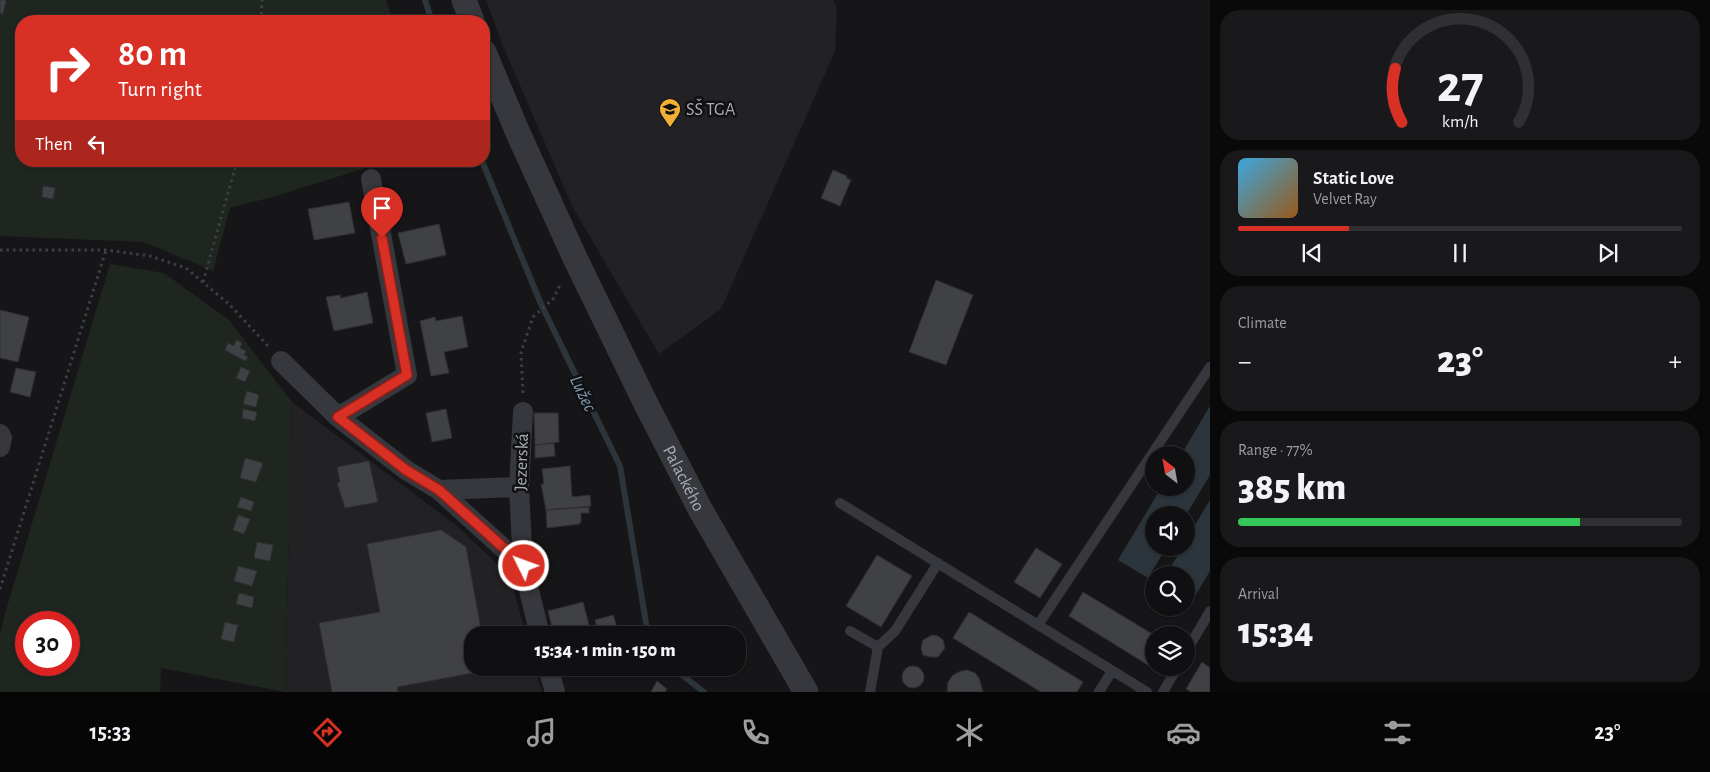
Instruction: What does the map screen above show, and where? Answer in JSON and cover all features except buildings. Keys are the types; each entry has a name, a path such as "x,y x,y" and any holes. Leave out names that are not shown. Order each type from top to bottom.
{"street":[{"path":"464,0 470,15"},
{"name":"Palackého","path":"490,66 575,258 700,509 806,692"},
{"path":"338,417 407,375 371,179"},
{"path":"281,361 338,417 406,470 439,490 524,566"},
{"name":"Jezerská","path":"523,412 519,487 524,566 538,626"},
{"path":"0,434 2,438 0,446"},
{"path":"439,490 519,487"},
{"path":"550,676 555,692"}],"lane":[{"path":"1038,625 1210,368"},
{"path":"840,503 1147,692"},
{"path":"870,692 878,647 895,632 938,563"},
{"path":"1195,637 1210,611"},
{"path":"850,631 878,647"},
{"path":"1099,692 1112,671"},
{"path":"1163,692 1172,676"}],"path":[{"path":"261,15 262,0"},
{"path":"203,282 235,167"},
{"path":"0,250 106,250 150,256 186,268 230,305 281,361"},
{"path":"0,589 106,250"},
{"name":"Jezerská","path":"523,412 521,352 533,317 553,299"}],"shaded area":[{"path":"0,0 386,0 391,15 15,15 15,167 369,167 230,208 213,271 144,242 0,236"},
{"name":"SŠ TGA","path":"486,0 833,0 837,9 835,51 721,309 659,354 572,206 501,41"},
{"path":"110,264 164,273 229,320 292,402 285,692 161,668 160,692 0,692 0,633"},
{"path":"292,402 457,526 510,576 524,626 464,626 464,676 537,676 542,692 285,692"},
{"path":"1210,406 1210,475 1191,506 1150,506 1156,496 1195,496 1195,446 1186,446"},
{"path":"1210,500 1210,571 1195,596 1195,566 1171,566 1177,556 1195,556 1195,525"},
{"path":"1145,515 1145,556 1161,556 1155,566 1145,566 1145,576 1118,560"}],"waterway":[{"name":"Lužec","path":"425,0 430,15"},
{"name":"Lužec","path":"484,167 541,304 620,466 647,626"},
{"name":"Lužec","path":"683,676 704,692"}],"place":[{"name":"SŠ TGA","path":"670,128"}],"route":[{"path":"382,238 407,375 338,417 406,470 439,490 524,566"}]}
